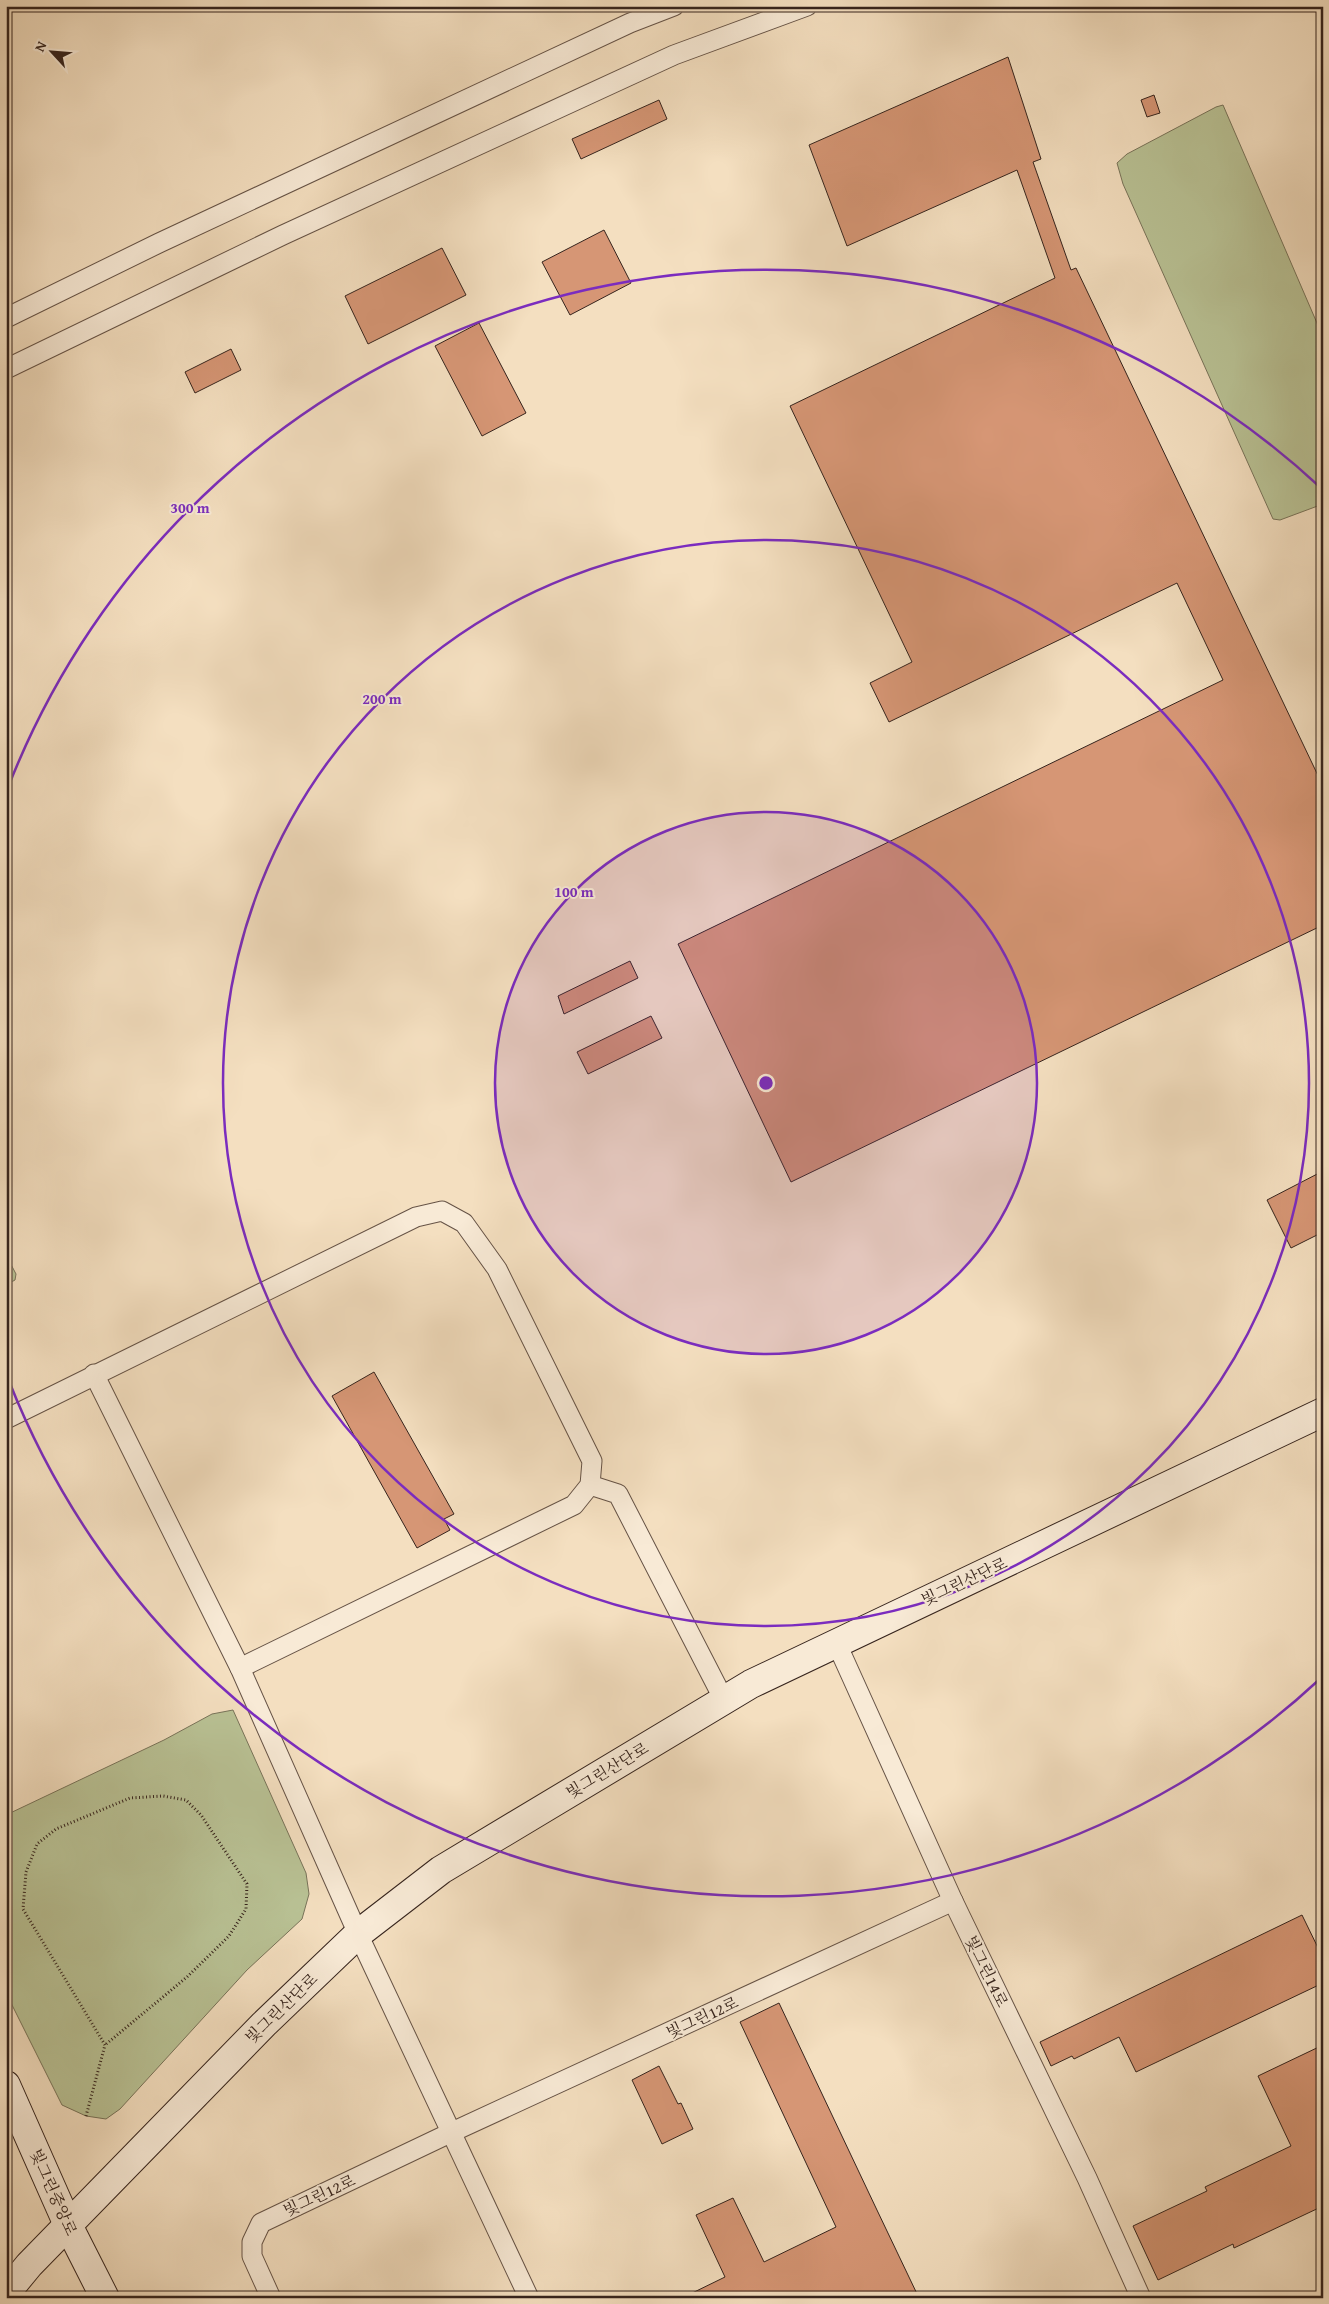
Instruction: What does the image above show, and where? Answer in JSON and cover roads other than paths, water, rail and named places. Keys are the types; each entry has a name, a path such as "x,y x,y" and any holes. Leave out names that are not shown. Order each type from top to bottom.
{"street":[{"path":"6,318 159,243 630,23 674,6"},
{"path":"6,368 283,235 674,55 807,6"},
{"path":"6,1419 416,1217 442,1211 464,1223 497,1269 592,1461 590,1485 574,1505 240,1668"},
{"path":"94,1374 240,1668 358,1934 529,2298"},
{"name":"빛그린산단로","path":"6,2293 29,2265 264,2024 358,1934 441,1870 751,1684 1323,1412"},
{"path":"590,1485 618,1494 724,1700"},
{"name":"빛그린14로","path":"836,1642 953,1901 1087,2178 1141,2298"},
{"name":"빛그린12로","path":"271,2298 252,2256 252,2242 261,2223 450,2133 953,1901"},
{"name":"빛그린중앙로","path":"6,2084 68,2225 105,2298"}]}
